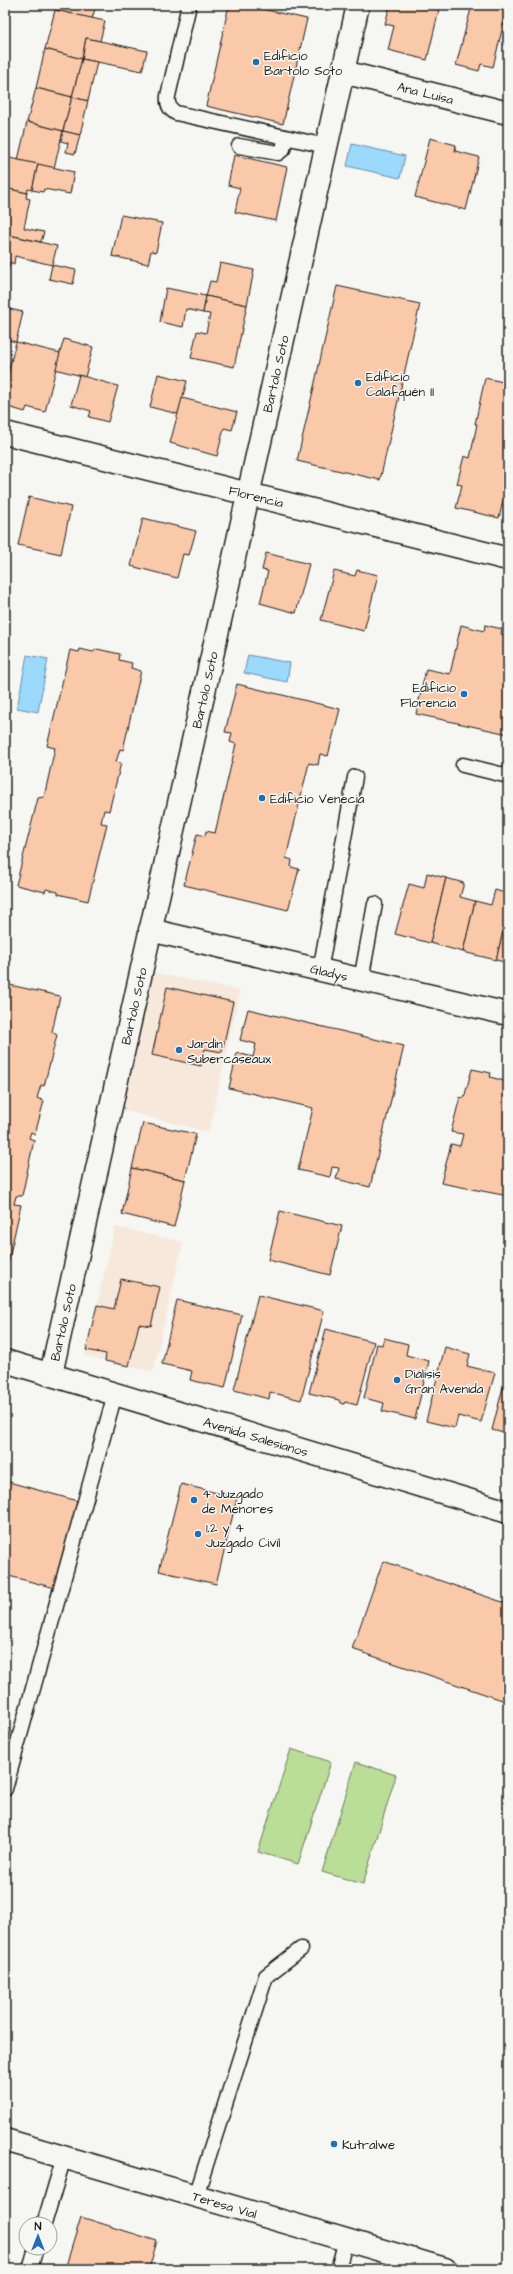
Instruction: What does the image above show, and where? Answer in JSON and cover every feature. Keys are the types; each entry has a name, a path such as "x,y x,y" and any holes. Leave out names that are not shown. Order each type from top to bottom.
{"street":[{"name":"Bartolo Soto","path":"51,1374 358,5"},
{"name":"Ana Luisa","path":"343,72 508,112"},
{"name":"Florencia","path":"5,432 508,559"},
{"name":"Gladys","path":"150,930 508,1014"},
{"name":"Avenida Salesianos","path":"5,1360 508,1512"},
{"name":"Teresa Vial","path":"5,2140 445,2269"}],"lane":[{"path":"189,5 167,101 171,110 176,113 326,146"},
{"path":"239,146 278,153 283,149 286,138"},
{"path":"463,765 508,776"},
{"path":"320,971 355,777"},
{"path":"361,980 375,904"},
{"path":"5,1789 115,1394"},
{"path":"196,2196 266,1976 301,1949"},
{"path":"46,2216 64,2157"},
{"path":"338,2269 346,2240"},
{"path":"30,2269 34,2256"}],"shaded area":[{"name":"Jardín Subercaseaux","path":"147,971 240,991 209,1132 118,1109"},
{"path":"115,1227 183,1242 153,1372 85,1356"}],"green space":[{"path":"291,1749 331,1762 298,1864 258,1852"},
{"path":"356,1762 396,1775 363,1884 322,1872"}],"water":[{"path":"352,144 405,156 400,178 347,166"},
{"path":"27,655 48,659 38,712 17,708"},
{"path":"248,655 290,663 287,682 244,673"}],"building":[{"path":"56,5 96,5 92,19 55,10"},
{"name":"Edificio Bartolo Soto","path":"229,5 244,5 307,19 283,124 206,106"},
{"path":"390,5 421,5 439,10 427,60 388,50 394,26 385,24"},
{"path":"472,5 508,5 493,67 481,64 479,71 456,65"},
{"path":"55,10 105,21 100,41 86,38 82,59 45,49"},
{"path":"86,38 147,51 142,71 82,59"},
{"path":"45,49 82,59 72,97 36,88"},
{"path":"82,59 97,62 88,101 72,97"},
{"path":"36,88 72,97 63,131 27,122"},
{"path":"72,97 88,101 80,135 63,131"},
{"path":"27,122 63,131 54,168 18,160"},
{"path":"63,131 80,135 75,154 66,152 68,143 61,141"},
{"path":"430,138 456,145 455,151 479,157 466,210 415,197"},
{"path":"234,155 287,167 276,221 235,212 240,188 228,185"},
{"path":"5,157 38,164 32,190 28,189 27,193 5,188"},
{"path":"38,164 74,172 70,194 44,189 43,192 32,190"},
{"path":"5,188 27,193 26,198 30,199 24,228 44,232 41,242 5,234"},
{"path":"121,215 162,223 156,252 151,251 148,264 112,256"},
{"path":"5,234 57,246 52,265 15,256 14,264 10,262 8,270 5,270"},
{"path":"220,263 254,270 247,305 206,296 210,281 216,282"},
{"path":"52,265 76,270 73,284 49,279"},
{"name":"Edificio Calafquén II","path":"337,286 420,304 380,480 297,461"},
{"path":"166,288 206,296 203,313 186,309 183,327 160,322"},
{"path":"206,296 247,305 234,367 191,358 197,331 206,333 210,314 203,313"},
{"path":"5,308 23,312 16,342 5,339"},
{"path":"64,339 93,347 85,377 55,369"},
{"path":"16,342 60,353 45,412 27,407 25,412 5,406 5,385"},
{"path":"5,366 9,367 5,385"},
{"path":"158,374 187,381 178,414 150,407"},
{"path":"79,375 118,386 108,422 89,417 91,411 71,405"},
{"path":"505,375 508,376 508,498 504,497 499,518 456,508 462,485 457,484 464,456 470,458 477,424 475,424 485,378 503,382"},
{"path":"182,398 237,412 232,430 224,428 217,456 170,443"},
{"path":"29,497 71,507 61,554 18,545"},
{"path":"143,518 196,531 189,555 183,554 177,578 131,566"},
{"path":"266,553 309,564 296,613 260,603 268,571 262,570"},
{"path":"357,570 378,575 364,631 321,620 334,571 355,576"},
{"name":"Edificio Florencia","path":"461,625 484,631 485,625 502,629 501,634 508,636 508,734 416,714 426,669 450,674"},
{"path":"80,649 93,652 97,649 120,654 119,660 132,663 131,668 141,671 123,750 120,749 116,762 121,763 109,811 104,810 101,823 107,824 88,901 58,894 58,892 46,889 45,892 16,885 38,798 44,797 55,748 47,746 70,650 79,652"},
{"name":"Edificio Venecia","path":"237,684 340,709 328,756 320,754 318,765 309,763 286,858 292,860 291,867 299,869 288,910 184,885 197,834 205,836 206,831 215,833 236,744 230,742 232,733 225,732"},
{"path":"427,873 446,878 430,943 395,934 409,884 424,888"},
{"path":"446,878 464,883 460,897 475,901 463,952 430,943"},
{"path":"495,890 508,894 508,912 496,960 463,952 475,901 491,905"},
{"path":"508,912 508,963 496,960"},
{"path":"5,984 60,996 52,1032 57,1035 44,1086 41,1085 37,1098 44,1101 35,1134 31,1132 29,1138 34,1140 22,1196 16,1196 14,1204 21,1205 8,1263 5,1263"},
{"path":"167,987 233,1002 222,1052 205,1049 201,1066 152,1055"},
{"path":"248,1009 404,1046 370,1187 336,1179 339,1168 332,1167 330,1177 298,1170 313,1108 229,1088 237,1053 253,1057 256,1044 240,1040"},
{"path":"472,1069 491,1073 490,1077 508,1082 508,1196 441,1183 451,1144 460,1146 463,1134 451,1132 460,1097 464,1098"},
{"path":"143,1123 196,1134 185,1180 132,1168"},
{"path":"132,1168 185,1180 174,1227 122,1214"},
{"path":"280,1211 342,1226 330,1275 268,1260"},
{"path":"121,1279 160,1287 151,1326 139,1324 129,1366 105,1361 106,1354 86,1350 97,1305 114,1309"},
{"path":"258,1295 324,1311 301,1400 270,1392 269,1399 234,1390"},
{"path":"177,1300 242,1315 225,1388 190,1380 192,1371 162,1364"},
{"path":"326,1329 374,1342 357,1405 345,1402 344,1404 340,1403 339,1400 309,1393"},
{"name":"Diálisis Gran Avenida","path":"384,1338 408,1344 406,1355 429,1361 415,1419 382,1411 384,1403 364,1398 377,1344 382,1345"},
{"path":"445,1347 470,1354 467,1366 495,1373 481,1422 458,1416 455,1428 426,1421"},
{"path":"503,1387 508,1388 508,1434 492,1430"},
{"path":"5,1481 78,1501 55,1588 5,1575"},
{"name":"1,2 y 4 Juzgado Civil","path":"181,1484 237,1498 216,1584 159,1571"},
{"path":"383,1561 508,1604 508,1702 352,1649"},
{"path":"81,2217 157,2241 149,2269 65,2269"}],"place":[{"name":"Edificio Bartolo Soto","path":"256,62"},
{"name":"Edificio Calafquén II","path":"358,383"},
{"name":"Edificio Florencia","path":"464,694"},
{"name":"Edificio Venecia","path":"262,798"},
{"name":"Jardín Subercaseaux","path":"179,1050"},
{"name":"Diálisis Gran Avenida","path":"397,1380"},
{"name":"4 Juzgado de Menores","path":"194,1500"},
{"name":"1,2 y 4 Juzgado Civil","path":"198,1534"},
{"name":"Kutralwe","path":"334,2144"}]}
